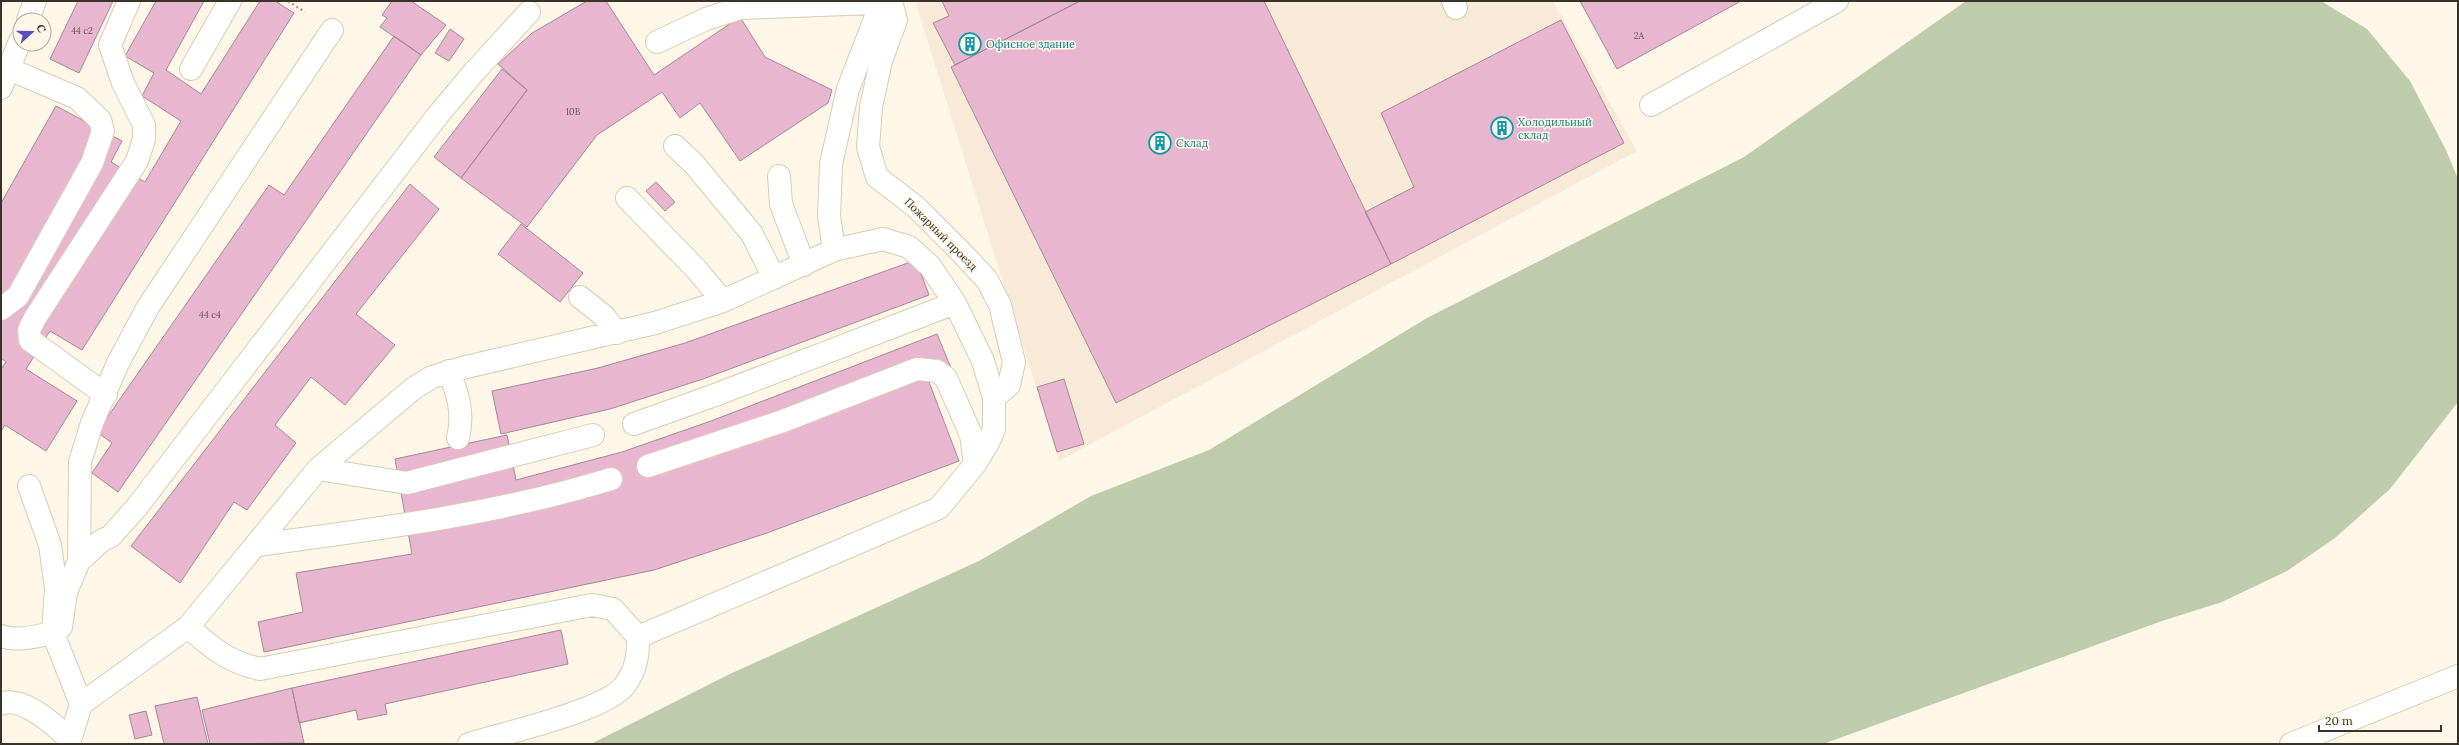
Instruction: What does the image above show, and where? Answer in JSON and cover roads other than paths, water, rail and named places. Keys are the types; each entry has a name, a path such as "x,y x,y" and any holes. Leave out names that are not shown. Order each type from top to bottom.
{"street":[{"path":"31,12 35,1"},
{"path":"106,395 30,340 29,330 34,318 138,161 144,139 144,124 123,83 110,45 129,1"},
{"path":"191,69 230,1"},
{"path":"1651,105 1837,1"},
{"path":"658,42 706,19 740,8 884,2 848,89 830,164 829,216 834,250"},
{"name":"Пожарный проезд","path":"884,2 896,20 881,61 872,107 868,147 877,177 916,207 987,280 997,299 1014,362 1010,385 994,398"},
{"path":"79,560 101,541 111,536 136,508 438,115 529,12"},
{"path":"1,636 7,638 27,638 53,633 61,627 66,592 79,560 80,462 92,423 106,395 124,349 148,307 332,30"},
{"path":"1,309 18,296 92,163 103,132 100,120 77,98 5,79 16,52"},
{"path":"675,146 694,164 752,234 774,278"},
{"path":"779,176 781,204 804,265"},
{"path":"627,198 691,264 723,301"},
{"path":"81,704 188,627 318,469 414,388 432,378 449,371 617,333 723,301 834,250 883,239 909,247 930,266 955,303 983,361 994,398 994,429 989,441 975,464 939,508 638,636"},
{"path":"580,297 604,316 617,333"},
{"path":"634,424 715,395 955,303"},
{"path":"648,466 783,421 917,369 938,371 946,378 971,435 975,464"},
{"path":"449,371 459,398 462,418 458,438"},
{"path":"318,469 407,483 593,435"},
{"path":"256,545 355,532 523,504 610,479"},
{"path":"29,486 50,545 56,588 53,633 81,704 70,743"},
{"path":"188,627 221,655 244,666 260,669 592,605 613,609 638,636 638,660 624,687 594,707 469,744"},
{"path":"2291,744 2458,676"},
{"path":"1,704 17,703 51,720 70,743"}],"place":[{"name":"Офисное здание","path":"970,44"},
{"name":"Холодильный склад","path":"1502,128"},
{"name":"Склад","path":"1160,143"}]}
